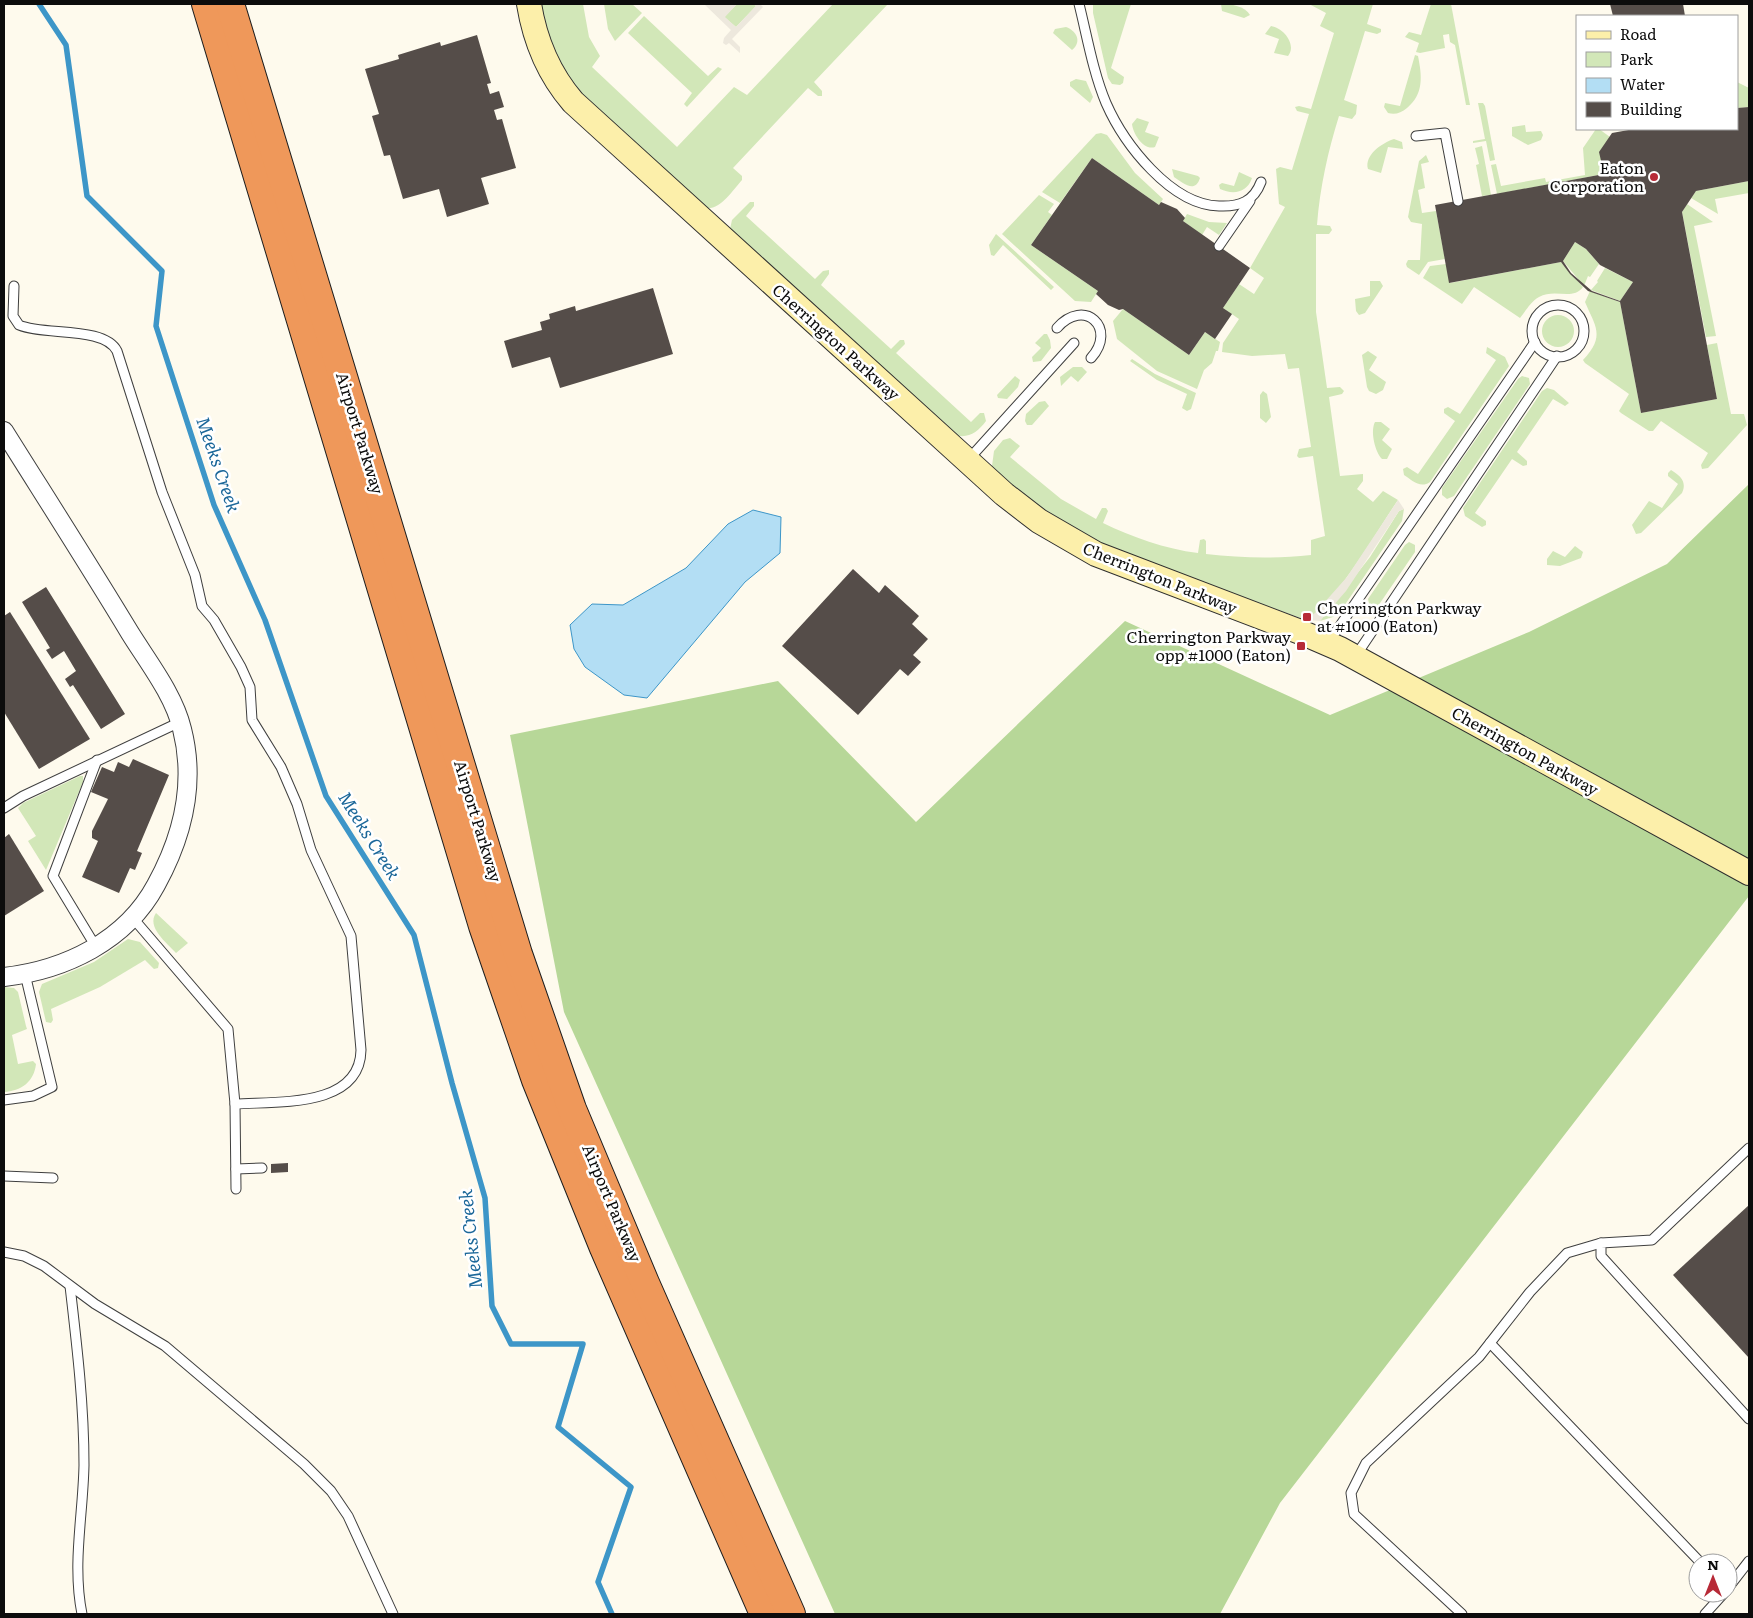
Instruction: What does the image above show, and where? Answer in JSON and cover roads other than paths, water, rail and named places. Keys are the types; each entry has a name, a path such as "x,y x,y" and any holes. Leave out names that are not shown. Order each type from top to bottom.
{"highway":[{"path":"192,4 347,470"},
{"name":"Airport Parkway","path":"206,4 483,926 536,1080 604,1248 764,1614"},
{"name":"Airport Parkway","path":"230,4 518,954 576,1118 645,1283 791,1614"},
{"path":"244,4 268,128"}],"street":[{"name":"Cherrington Parkway","path":"529,4 536,34 546,62 573,102 967,461 1024,510 1082,547 1328,644 1355,657 1749,873"},
{"path":"4,431 163,687 180,722 188,768 184,817 172,855 152,892 132,917 96,947 64,963 25,974 4,977"}],"lane":[{"path":"1079,4 1106,103 1127,139 1147,165 1176,190 1203,204 1226,206 1250,200"},
{"path":"1416,136 1445,133 1458,201"},
{"path":"1219,246 1250,200 1258,192 1261,182"},
{"path":"14,286 13,316 19,325 26,328 98,337 113,344 117,351 162,492 195,575 202,606 214,620 241,667 250,687 252,720 281,766 298,804 311,850 351,936 361,1050 361,1059 355,1073 344,1085 312,1099 235,1104"},
{"path":"1552,306 1569,308 1581,320 1583,336 1575,350 1568,354 1557,356 1544,353 1535,342 1532,332 1537,316 1552,306"},
{"path":"1057,328 1065,319 1074,315 1084,315 1096,322 1101,330 1102,340 1099,348 1091,358"},
{"path":"1328,644 1535,342"},
{"path":"967,461 1074,343"},
{"path":"1355,657 1557,356"},
{"path":"4,808 98,760 180,722"},
{"path":"96,947 53,876 98,760"},
{"path":"132,917 228,1029 235,1104 236,1190"},
{"path":"4,1100 33,1096 52,1087 25,974"},
{"path":"1462,1614 1354,1514 1351,1493 1366,1463 1479,1357 1530,1292 1567,1253 1601,1243 1652,1240 1749,1148"},
{"path":"236,1169 262,1168"},
{"path":"4,1176 53,1178"},
{"path":"1601,1243 1601,1256 1749,1419"},
{"path":"4,1252 34,1261 113,1315 165,1346 319,1479 348,1516 393,1614"},
{"path":"70,1286 83,1416 83,1486 77,1556 82,1614"},
{"path":"1490,1343 1691,1553"},
{"path":"1738,1575 1749,1561"},
{"path":"1705,1614 1715,1603"}],"water":[{"path":"753,510 781,517 780,553 745,582 647,698 624,695 585,667 574,649 570,625 592,604 623,605 686,568 728,524"}],"waterway":[{"name":"Meeks Creek","path":"39,4 66,45 87,196 162,271 156,326 214,505 265,620 326,796 414,935 452,1083 485,1198 492,1306 511,1344 583,1344 558,1427 631,1487 598,1582 612,1614"}],"place":[{"name":"Eaton Corporation","path":"1654,177"},
{"name":"Cherrington Parkway at #1000 (Eaton)","path":"1307,617"},
{"name":"Cherrington Parkway opp #1000 (Eaton)","path":"1301,646"}]}
